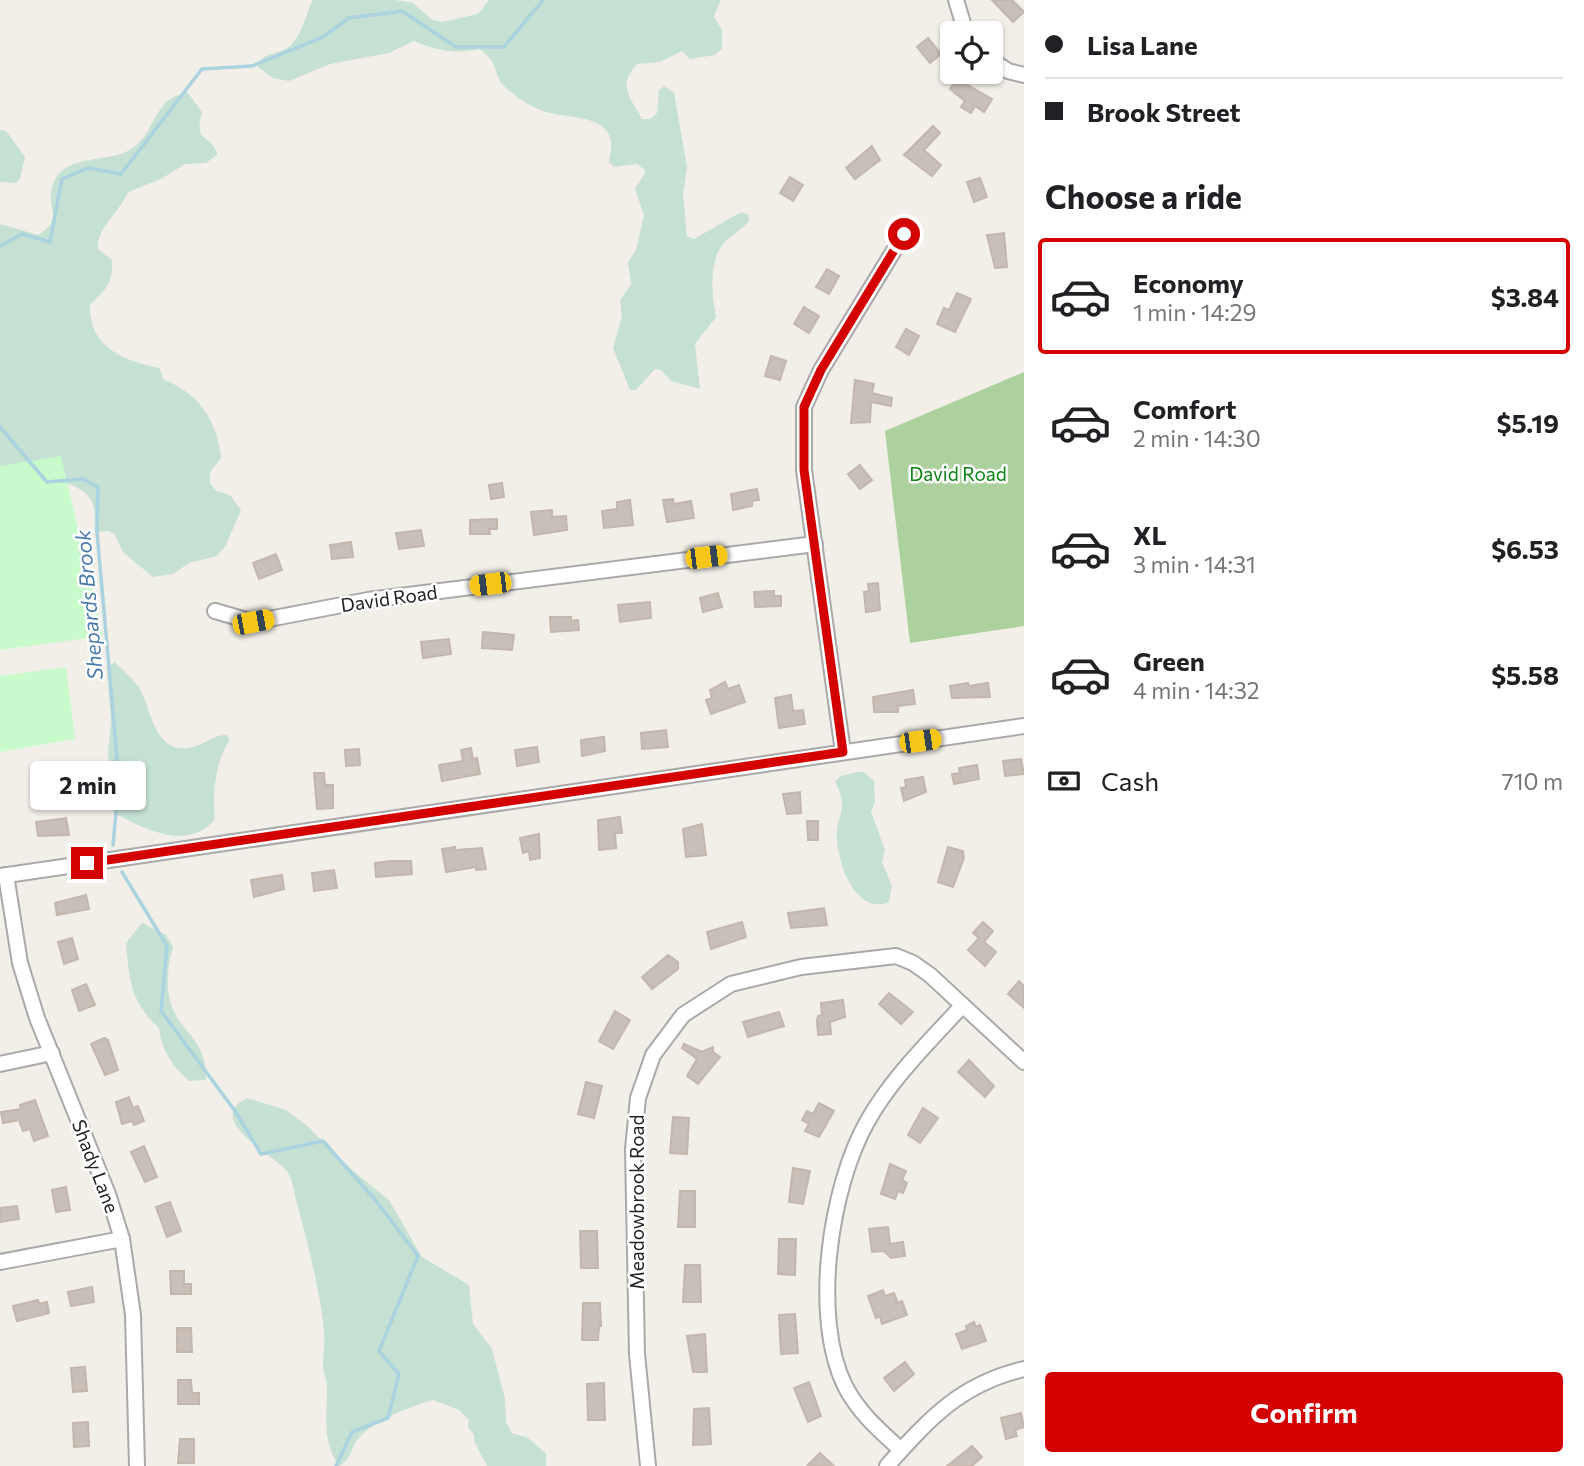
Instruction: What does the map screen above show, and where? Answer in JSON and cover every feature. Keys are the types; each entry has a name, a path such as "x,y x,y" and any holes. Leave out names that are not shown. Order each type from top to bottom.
{"street":[{"path":"956,0 963,21"},
{"path":"1003,68 1024,75"},
{"path":"843,752 804,470 802,421 807,395 904,234"},
{"name":"David Road","path":"215,611 253,622 368,600 814,544"},
{"path":"3,876 1024,726"},
{"name":"Shady Lane","path":"3,876 20,963 37,1018 108,1194 122,1239 132,1315 137,1466"},
{"name":"Meadowbrook Road","path":"648,1466 637,1354 633,1149 638,1098 653,1055 683,1015 731,984 769,973 885,956 905,958 930,975 961,1007 1024,1062"},
{"path":"901,1450 866,1419 840,1375 830,1318 832,1230 848,1161 868,1121 893,1085 961,1007"},
{"path":"0,1064 52,1053"},
{"path":"0,1262 122,1239"},
{"path":"887,1466 953,1398 991,1378 1024,1369"}],"green space":[{"path":"313,0 395,0 413,3 432,20 442,22 478,14 489,0 721,0 714,16 722,31 722,49 715,55 690,59 682,51 660,62 637,64 631,71 627,85 642,119 650,119 657,113 659,91 664,86 674,93 687,167 683,194 687,236 694,239 741,212 749,215 749,221 724,243 715,259 713,289 716,317 695,344 700,389 671,381 661,370 655,369 636,390 630,390 613,348 622,316 620,300 631,285 628,262 636,250 644,215 635,189 646,171 637,164 614,167 609,162 611,140 607,131 592,121 551,113 524,101 502,83 491,59 479,49 446,51 414,41 389,53 330,64 289,81 273,78 258,67 260,62 263,58 290,46 301,30"},
{"path":"188,93 202,112 201,133 218,154 206,163 185,164 161,179 128,192 98,241 98,249 112,260 112,274 100,295 90,304 91,319 95,331 111,349 133,361 159,368 164,380 187,392 204,410 216,432 221,458 210,472 210,483 216,491 230,495 241,510 226,545 217,556 189,563 173,574 153,577 123,552 115,535 109,531 95,532 93,504 78,488 52,480 0,475 0,224 38,235 53,219 51,196 57,176 76,163 124,153 134,147 142,140 168,100"},
{"path":"0,130 6,131 25,157 20,179 15,183 0,182"},
{"name":"David Road","path":"1024,372 1024,626 910,643 885,431"},
{"path":"61,456 103,636 0,650 0,466"},
{"path":"115,662 141,691 156,730 169,745 190,748 221,735 230,739 216,778 215,819 205,829 181,836 168,835 118,815 115,803 116,776 109,765 108,754 111,719 107,668"},
{"path":"66,667 75,739 0,752 0,676"},
{"path":"864,772 874,781 875,801 871,812 885,850 882,862 892,886 889,902 867,902 859,895 851,886 838,851 837,832 842,800 835,781 841,776"},
{"path":"142,923 166,935 173,947 168,975 171,1004 199,1048 206,1080 189,1081 178,1070 165,1051 159,1028 137,1000 130,979 126,943"},
{"path":"247,1098 286,1110 306,1125 353,1171 389,1200 422,1257 469,1285 473,1324 492,1349 505,1399 506,1422 512,1433 528,1438 546,1454 546,1466 487,1466 474,1441 474,1434 468,1428 469,1420 459,1410 433,1400 374,1425 358,1439 348,1458 339,1466 328,1438 327,1386 323,1368 324,1331 320,1300 292,1184 288,1173 279,1163 256,1146 237,1126 233,1116 236,1107"}],"building":[{"path":"992,0 1012,0 1024,12 1013,22"},
{"path":"928,38 940,55 930,63 917,47"},
{"path":"954,84 966,84 992,99 984,112 975,106 971,113 961,107 965,101 950,89"},
{"path":"933,126 940,133 924,150 941,165 932,176 904,155"},
{"path":"872,146 880,160 855,179 846,168"},
{"path":"790,177 803,185 793,201 780,193"},
{"path":"980,178 987,197 974,202 967,182"},
{"path":"1004,233 1007,267 995,268 987,235"},
{"path":"827,269 839,276 829,294 816,287"},
{"path":"957,293 971,299 955,332 937,324 944,308 949,310"},
{"path":"804,307 819,316 809,333 794,324"},
{"path":"906,329 919,336 909,355 896,347"},
{"path":"771,356 786,361 780,380 765,376"},
{"path":"855,380 874,384 872,393 892,398 891,406 871,402 870,422 851,423"},
{"path":"860,465 872,480 860,489 848,474"},
{"path":"502,483 504,497 491,499 489,485"},
{"path":"757,489 759,500 752,501 752,506 733,510 731,494"},
{"path":"673,499 674,504 691,501 694,518 667,522 663,500"},
{"path":"630,500 633,525 604,528 602,511 617,509 617,502"},
{"path":"552,510 552,517 566,516 567,530 534,535 531,512"},
{"path":"497,519 497,529 489,529 490,534 470,534 470,520"},
{"path":"421,530 424,546 399,549 396,533"},
{"path":"351,542 353,557 332,559 330,545"},
{"path":"276,554 282,570 259,579 253,563"},
{"path":"878,583 880,610 866,612 864,592 869,591 868,584"},
{"path":"774,591 774,596 781,596 781,606 755,607 754,592"},
{"path":"718,593 722,607 703,612 700,598"},
{"path":"650,602 651,618 620,622 618,605"},
{"path":"550,617 571,617 571,621 578,620 579,630 551,632"},
{"path":"483,632 514,635 512,650 482,648"},
{"path":"449,639 451,654 423,658 421,642"},
{"path":"725,682 728,689 739,685 745,702 711,714 706,700 712,698 710,690"},
{"path":"968,683 969,686 988,683 990,697 952,698 950,686"},
{"path":"913,690 915,704 898,706 898,712 874,712 873,697"},
{"path":"791,695 793,711 803,710 805,724 779,728 775,698"},
{"path":"666,730 668,747 642,749 641,733"},
{"path":"604,737 605,751 582,756 581,740"},
{"path":"537,747 539,762 517,766 515,750"},
{"path":"471,748 473,759 477,758 480,774 442,781 439,765 463,761 461,750"},
{"path":"359,749 360,765 346,766 345,750"},
{"path":"1021,759 1024,774 1005,776 1003,761"},
{"path":"977,765 979,779 954,784 952,774 960,773 959,768"},
{"path":"314,773 324,773 325,785 333,785 333,808 317,809"},
{"path":"923,777 926,792 904,801 901,788 906,787 905,780"},
{"path":"800,792 801,813 787,814 783,794"},
{"path":"620,817 622,833 615,833 616,848 599,850 598,820"},
{"path":"66,818 69,835 38,836 36,822"},
{"path":"807,821 818,821 818,840 808,840"},
{"path":"702,824 706,855 686,857 683,829"},
{"path":"539,834 540,858 530,860 529,851 523,853 520,838"},
{"path":"455,847 455,850 482,848 486,869 476,870 476,867 446,872 442,849"},
{"path":"948,847 963,851 964,858 953,887 938,882"},
{"path":"411,861 412,874 376,877 375,863"},
{"path":"334,870 337,888 314,891 312,873"},
{"path":"282,875 284,889 254,897 251,880"},
{"path":"86,895 89,909 57,915 55,903"},
{"path":"824,908 827,925 791,928 788,913"},
{"path":"742,922 746,937 711,949 707,932"},
{"path":"983,922 993,931 984,942 996,952 985,966 968,950 979,938 973,933"},
{"path":"72,938 78,959 64,964 58,942"},
{"path":"668,955 678,962 678,969 652,989 642,977"},
{"path":"1019,981 1024,986 1024,1008 1008,994"},
{"path":"86,984 95,1005 79,1011 72,990"},
{"path":"889,993 913,1012 901,1024 879,1004"},
{"path":"843,1000 845,1017 830,1022 831,1034 818,1035 817,1020 818,1016 822,1015 821,1003"},
{"path":"615,1011 630,1020 613,1049 599,1041"},
{"path":"779,1012 784,1026 748,1037 743,1022"},
{"path":"104,1038 108,1040 118,1070 105,1075 91,1044"},
{"path":"684,1044 702,1052 713,1047 713,1052 720,1057 698,1084 687,1076 697,1059 682,1048"},
{"path":"969,1060 994,1086 985,1097 958,1072"},
{"path":"586,1082 602,1086 594,1118 578,1114"},
{"path":"129,1097 133,1108 138,1106 144,1121 134,1125 132,1121 122,1124 116,1102"},
{"path":"35,1100 48,1136 34,1141 30,1129 23,1131 19,1120 3,1123 1,1112 21,1109 20,1105"},
{"path":"819,1103 834,1111 819,1137 805,1131 809,1124 802,1120 807,1111 813,1114"},
{"path":"923,1108 938,1118 920,1143 908,1135"},
{"path":"673,1117 689,1118 687,1154 670,1153"},
{"path":"144,1146 157,1177 145,1182 131,1152"},
{"path":"890,1164 906,1171 902,1180 907,1183 903,1193 898,1191 895,1199 881,1194"},
{"path":"793,1168 810,1171 803,1204 789,1202"},
{"path":"66,1187 70,1210 56,1212 52,1190"},
{"path":"680,1191 695,1191 695,1227 678,1227"},
{"path":"170,1202 181,1231 167,1237 156,1207"},
{"path":"17,1206 19,1219 0,1222 0,1208"},
{"path":"888,1227 890,1244 903,1242 905,1256 891,1258 884,1251 872,1252 869,1229"},
{"path":"580,1231 597,1231 598,1268 581,1268"},
{"path":"779,1239 796,1239 795,1275 778,1274"},
{"path":"685,1265 700,1265 701,1302 683,1302"},
{"path":"170,1271 184,1271 184,1284 191,1284 191,1294 171,1294"},
{"path":"92,1287 94,1302 71,1306 68,1292"},
{"path":"883,1290 885,1296 894,1293 898,1303 902,1301 907,1315 882,1324 880,1316 876,1318 868,1296"},
{"path":"38,1300 39,1304 47,1302 49,1313 17,1321 13,1306"},
{"path":"583,1303 600,1303 601,1326 598,1340 582,1340"},
{"path":"795,1314 798,1353 781,1354 779,1315"},
{"path":"974,1322 976,1327 980,1325 986,1341 962,1349 956,1334 967,1330 966,1326"},
{"path":"177,1328 191,1328 192,1352 177,1352"},
{"path":"705,1334 707,1372 693,1372 687,1336"},
{"path":"905,1362 914,1374 894,1391 884,1378"},
{"path":"85,1367 87,1391 73,1392 71,1368"},
{"path":"178,1380 191,1380 192,1393 199,1393 199,1404 178,1404"},
{"path":"809,1382 821,1416 808,1422 794,1388"},
{"path":"604,1383 605,1420 588,1420 587,1384"},
{"path":"709,1408 711,1444 693,1445 694,1409"},
{"path":"1021,1413 1024,1427 1015,1430 1017,1436 1006,1439 1001,1418"},
{"path":"88,1422 89,1446 74,1447 73,1423"},
{"path":"180,1439 194,1439 194,1463 178,1463"},
{"path":"972,1446 982,1457 972,1466 947,1466"},
{"path":"820,1453 834,1466 807,1466"}],"waterway":[{"path":"0,246 22,234 50,242 62,179 88,168 121,174 202,69 252,66 323,37 349,18 402,11 456,47 504,47 543,0"},
{"name":"Shepards Brook","path":"0,427 47,482 83,479 98,487 97,532 119,781 113,845"},
{"name":"Shepards Brook","path":"122,872 167,946 161,1011 235,1111 261,1154 323,1141 377,1202 418,1256 379,1351 399,1374 388,1418 352,1432 336,1466"}],"route":[{"path":"87,863 843,752 804,470 802,421 807,395 904,234"}]}
